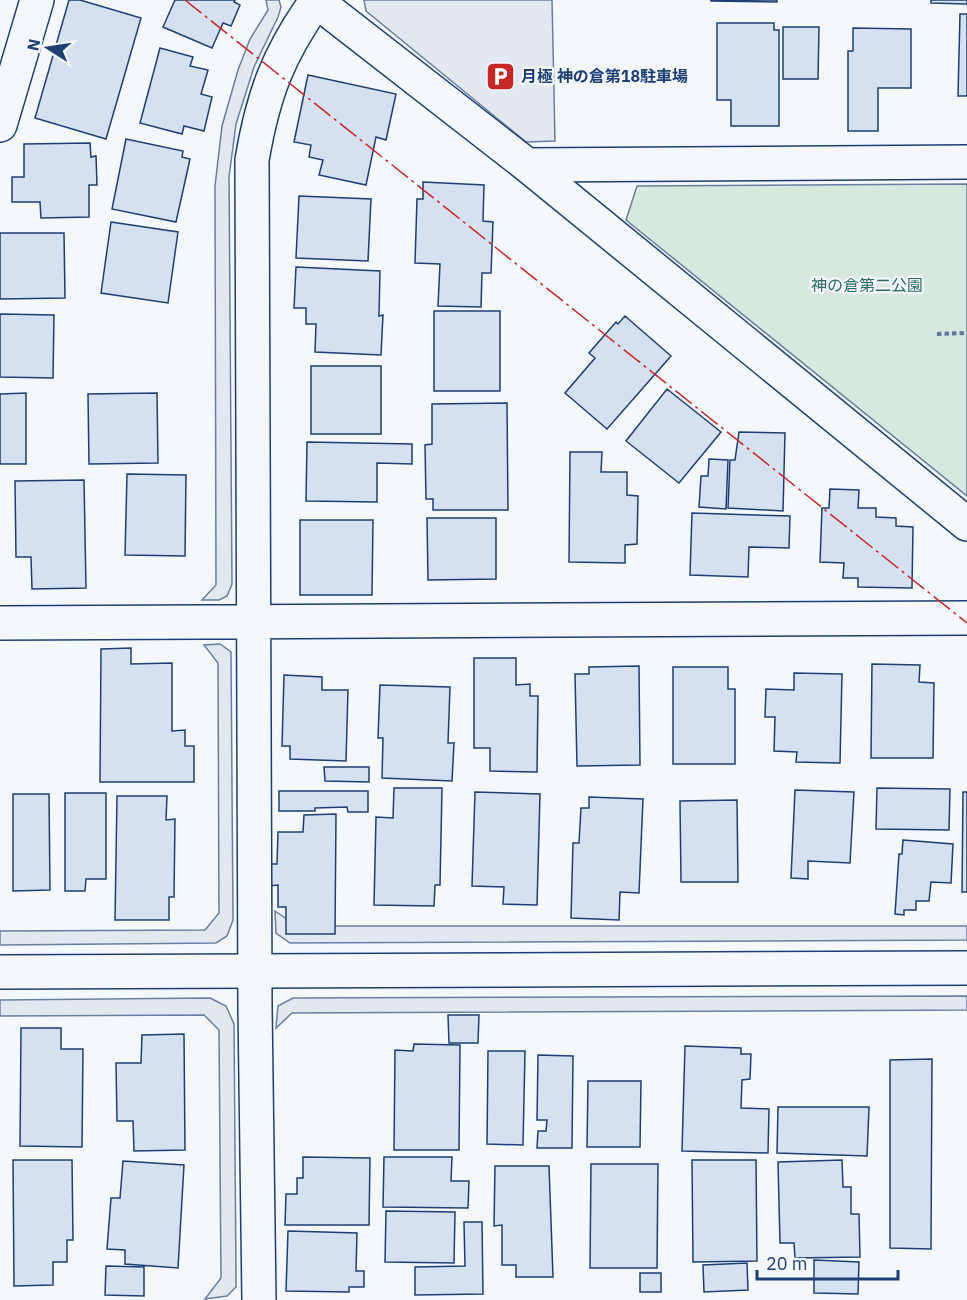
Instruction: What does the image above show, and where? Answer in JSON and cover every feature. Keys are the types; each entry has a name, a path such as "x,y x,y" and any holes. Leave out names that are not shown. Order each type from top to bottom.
{"street":[{"path":"0,125 37,0"},
{"path":"259,1300 255,970 256,623 252,160 259,118 272,79 290,39 316,0 527,165 967,524"},
{"path":"527,165 967,162"},
{"path":"0,623 967,618"},
{"path":"0,972 967,968"}],"path":[{"path":"937,334 966,333"}],"green space":[{"name":"神の倉第二公園","path":"967,184 967,496 626,220 637,186"}],"shaded area":[{"path":"266,0 279,0 281,7 254,67 236,124 229,177 232,584 227,596 219,600 202,600 216,585 215,186 222,126 238,70 250,39 268,10"},
{"name":"月極 神の倉第18駐車場","path":"364,0 552,0 555,141 526,142 366,11"},
{"path":"220,644 231,652 233,920 227,936 216,943 0,945 0,931 205,930 219,913 218,663 204,645"},
{"path":"275,911 297,926 967,926 967,940 290,943 276,933"},
{"path":"967,996 967,1010 292,1013 276,1028 278,1006 293,998"},
{"path":"210,998 226,1006 234,1024 236,1287 227,1296 205,1299 221,1278 219,1030 204,1015 0,1016 0,1000"}],"building":[{"path":"69,0 80,0 141,18 106,139 35,118"},
{"path":"175,0 235,0 234,2 240,5 231,26 223,23 212,48 163,27"},
{"path":"777,0 777,2 711,1"},
{"path":"931,0 967,0 967,4 931,3"},
{"path":"960,14 967,14 967,96 958,96"},
{"path":"717,23 774,23 774,30 779,30 779,126 731,126 731,100 717,100"},
{"path":"783,27 819,27 818,79 783,79"},
{"path":"853,28 911,29 911,88 878,88 878,131 848,131 848,51 853,51"},
{"path":"160,48 193,57 190,66 208,70 201,94 212,97 204,131 184,126 182,134 140,123"},
{"path":"308,75 396,94 386,140 376,137 366,185 319,175 323,160 309,157 311,145 294,142"},
{"path":"126,139 183,151 182,157 190,159 176,222 112,209"},
{"path":"90,143 91,157 96,156 97,185 89,185 89,217 41,218 40,202 12,202 12,177 24,177 24,144"},
{"path":"423,182 484,185 483,221 493,222 491,273 482,273 481,307 438,306 440,264 415,263 417,199 423,199"},
{"path":"299,196 371,199 368,261 296,258"},
{"path":"111,222 178,232 168,303 101,293"},
{"path":"0,233 64,233 65,298 0,299"},
{"path":"296,267 380,271 379,316 383,315 381,355 315,352 316,324 306,324 306,308 294,308"},
{"path":"434,311 500,311 500,391 434,391"},
{"path":"0,314 54,315 53,378 0,377"},
{"path":"625,316 671,356 607,429 565,393 595,358 589,353 616,322 618,324"},
{"path":"311,366 381,366 381,434 311,434"},
{"path":"667,389 721,432 679,483 626,441"},
{"path":"26,393 26,464 0,464 0,394"},
{"path":"157,393 158,463 89,464 88,394"},
{"path":"507,403 508,510 433,510 433,499 426,499 425,445 432,444 432,404"},
{"path":"739,432 785,433 783,511 728,508 730,460 735,460"},
{"path":"307,442 412,444 412,464 377,463 377,502 306,501"},
{"path":"570,452 602,452 601,472 627,472 627,495 638,496 637,544 625,545 625,563 569,562"},
{"path":"709,459 728,460 726,509 699,507 701,476 708,476"},
{"path":"127,474 186,475 185,556 125,555"},
{"path":"84,480 86,588 32,589 31,557 16,557 15,481"},
{"path":"830,489 859,490 858,508 876,508 876,517 896,518 896,526 913,527 912,588 858,587 858,578 843,578 844,563 820,562 822,508 829,508"},
{"path":"692,513 790,516 789,548 749,547 748,577 690,575"},
{"path":"427,518 496,518 496,579 428,580"},
{"path":"300,520 373,520 372,595 300,595"},
{"path":"131,648 131,664 172,663 172,731 185,730 185,746 194,746 194,782 100,782 101,649"},
{"path":"474,658 516,658 516,685 530,684 530,696 538,696 537,772 490,771 490,748 474,748"},
{"path":"872,664 920,665 919,682 934,683 933,758 871,758"},
{"path":"639,666 640,765 577,766 575,674 589,674 589,667"},
{"path":"673,667 728,667 728,689 735,689 735,764 673,764"},
{"path":"794,673 842,674 840,763 796,762 797,752 774,751 775,717 765,717 766,689 794,690"},
{"path":"284,675 322,677 322,690 348,690 346,761 290,759 290,746 282,746"},
{"path":"380,685 450,687 448,743 454,743 452,781 382,778 383,738 378,738"},
{"path":"324,767 369,767 369,782 325,781"},
{"path":"394,788 442,788 440,885 435,885 434,906 374,905 376,817 393,818"},
{"path":"877,788 950,789 949,830 876,829"},
{"path":"795,790 854,792 850,863 808,861 808,879 791,878"},
{"path":"279,791 368,791 368,812 348,812 347,807 315,808 315,811 279,811"},
{"path":"475,792 540,794 537,905 503,904 504,887 472,886"},
{"path":"963,792 967,792 967,892 962,892"},
{"path":"65,793 106,793 106,879 86,879 85,891 65,891"},
{"path":"13,794 49,794 50,890 13,891"},
{"path":"117,796 167,796 166,820 175,819 174,897 169,897 169,920 115,920"},
{"path":"589,797 643,799 639,893 620,892 619,920 571,918 573,843 579,843 581,808 589,808"},
{"path":"737,800 738,882 681,882 680,801"},
{"path":"336,814 335,934 286,934 286,907 278,907 278,885 269,886 270,864 277,864 278,832 303,832 304,815"},
{"path":"903,840 953,844 951,883 931,882 929,901 916,901 916,910 904,910 904,915 895,914 899,854 902,854"},
{"path":"448,1015 479,1015 478,1043 449,1043"},
{"path":"21,1028 61,1028 61,1049 83,1049 82,1147 20,1146"},
{"path":"184,1034 185,1150 134,1151 133,1121 117,1121 116,1063 141,1063 142,1035"},
{"path":"414,1044 460,1045 459,1150 394,1150 395,1050 413,1051"},
{"path":"685,1046 741,1048 741,1054 751,1054 750,1079 742,1080 741,1108 769,1109 768,1153 682,1151"},
{"path":"488,1051 525,1051 523,1145 487,1144"},
{"path":"538,1055 573,1056 572,1148 537,1148 538,1131 546,1131 547,1120 537,1120"},
{"path":"932,1059 931,1249 890,1248 890,1060"},
{"path":"588,1081 641,1081 640,1147 587,1147"},
{"path":"778,1107 869,1107 867,1156 777,1153"},
{"path":"303,1157 370,1158 369,1225 285,1225 286,1194 297,1194 297,1178 303,1178"},
{"path":"384,1157 452,1157 451,1181 469,1181 468,1208 383,1207"},
{"path":"13,1160 72,1160 73,1240 67,1240 67,1262 53,1262 53,1285 14,1286"},
{"path":"692,1160 756,1160 757,1261 693,1262"},
{"path":"842,1160 843,1187 851,1187 851,1214 859,1214 860,1257 795,1258 794,1243 780,1243 778,1162"},
{"path":"123,1161 184,1165 178,1268 125,1264 125,1250 107,1249 111,1198 120,1198"},
{"path":"591,1164 658,1164 657,1268 590,1268"},
{"path":"495,1166 549,1166 553,1277 516,1277 516,1265 502,1265 502,1225 494,1226"},
{"path":"386,1211 455,1212 454,1263 385,1262"},
{"path":"464,1222 482,1222 483,1294 415,1295 415,1267 465,1266"},
{"path":"288,1231 357,1233 356,1271 364,1271 364,1287 349,1287 349,1292 286,1291"},
{"path":"814,1260 859,1262 858,1294 814,1293"},
{"path":"747,1263 748,1290 704,1292 703,1265"},
{"path":"106,1266 144,1267 144,1296 105,1295"},
{"path":"640,1273 661,1273 661,1292 640,1292"}],"power":[{"path":"185,0 967,623"}],"place":[{"name":"月極 神の倉第18駐車場","path":"500,76"}]}
